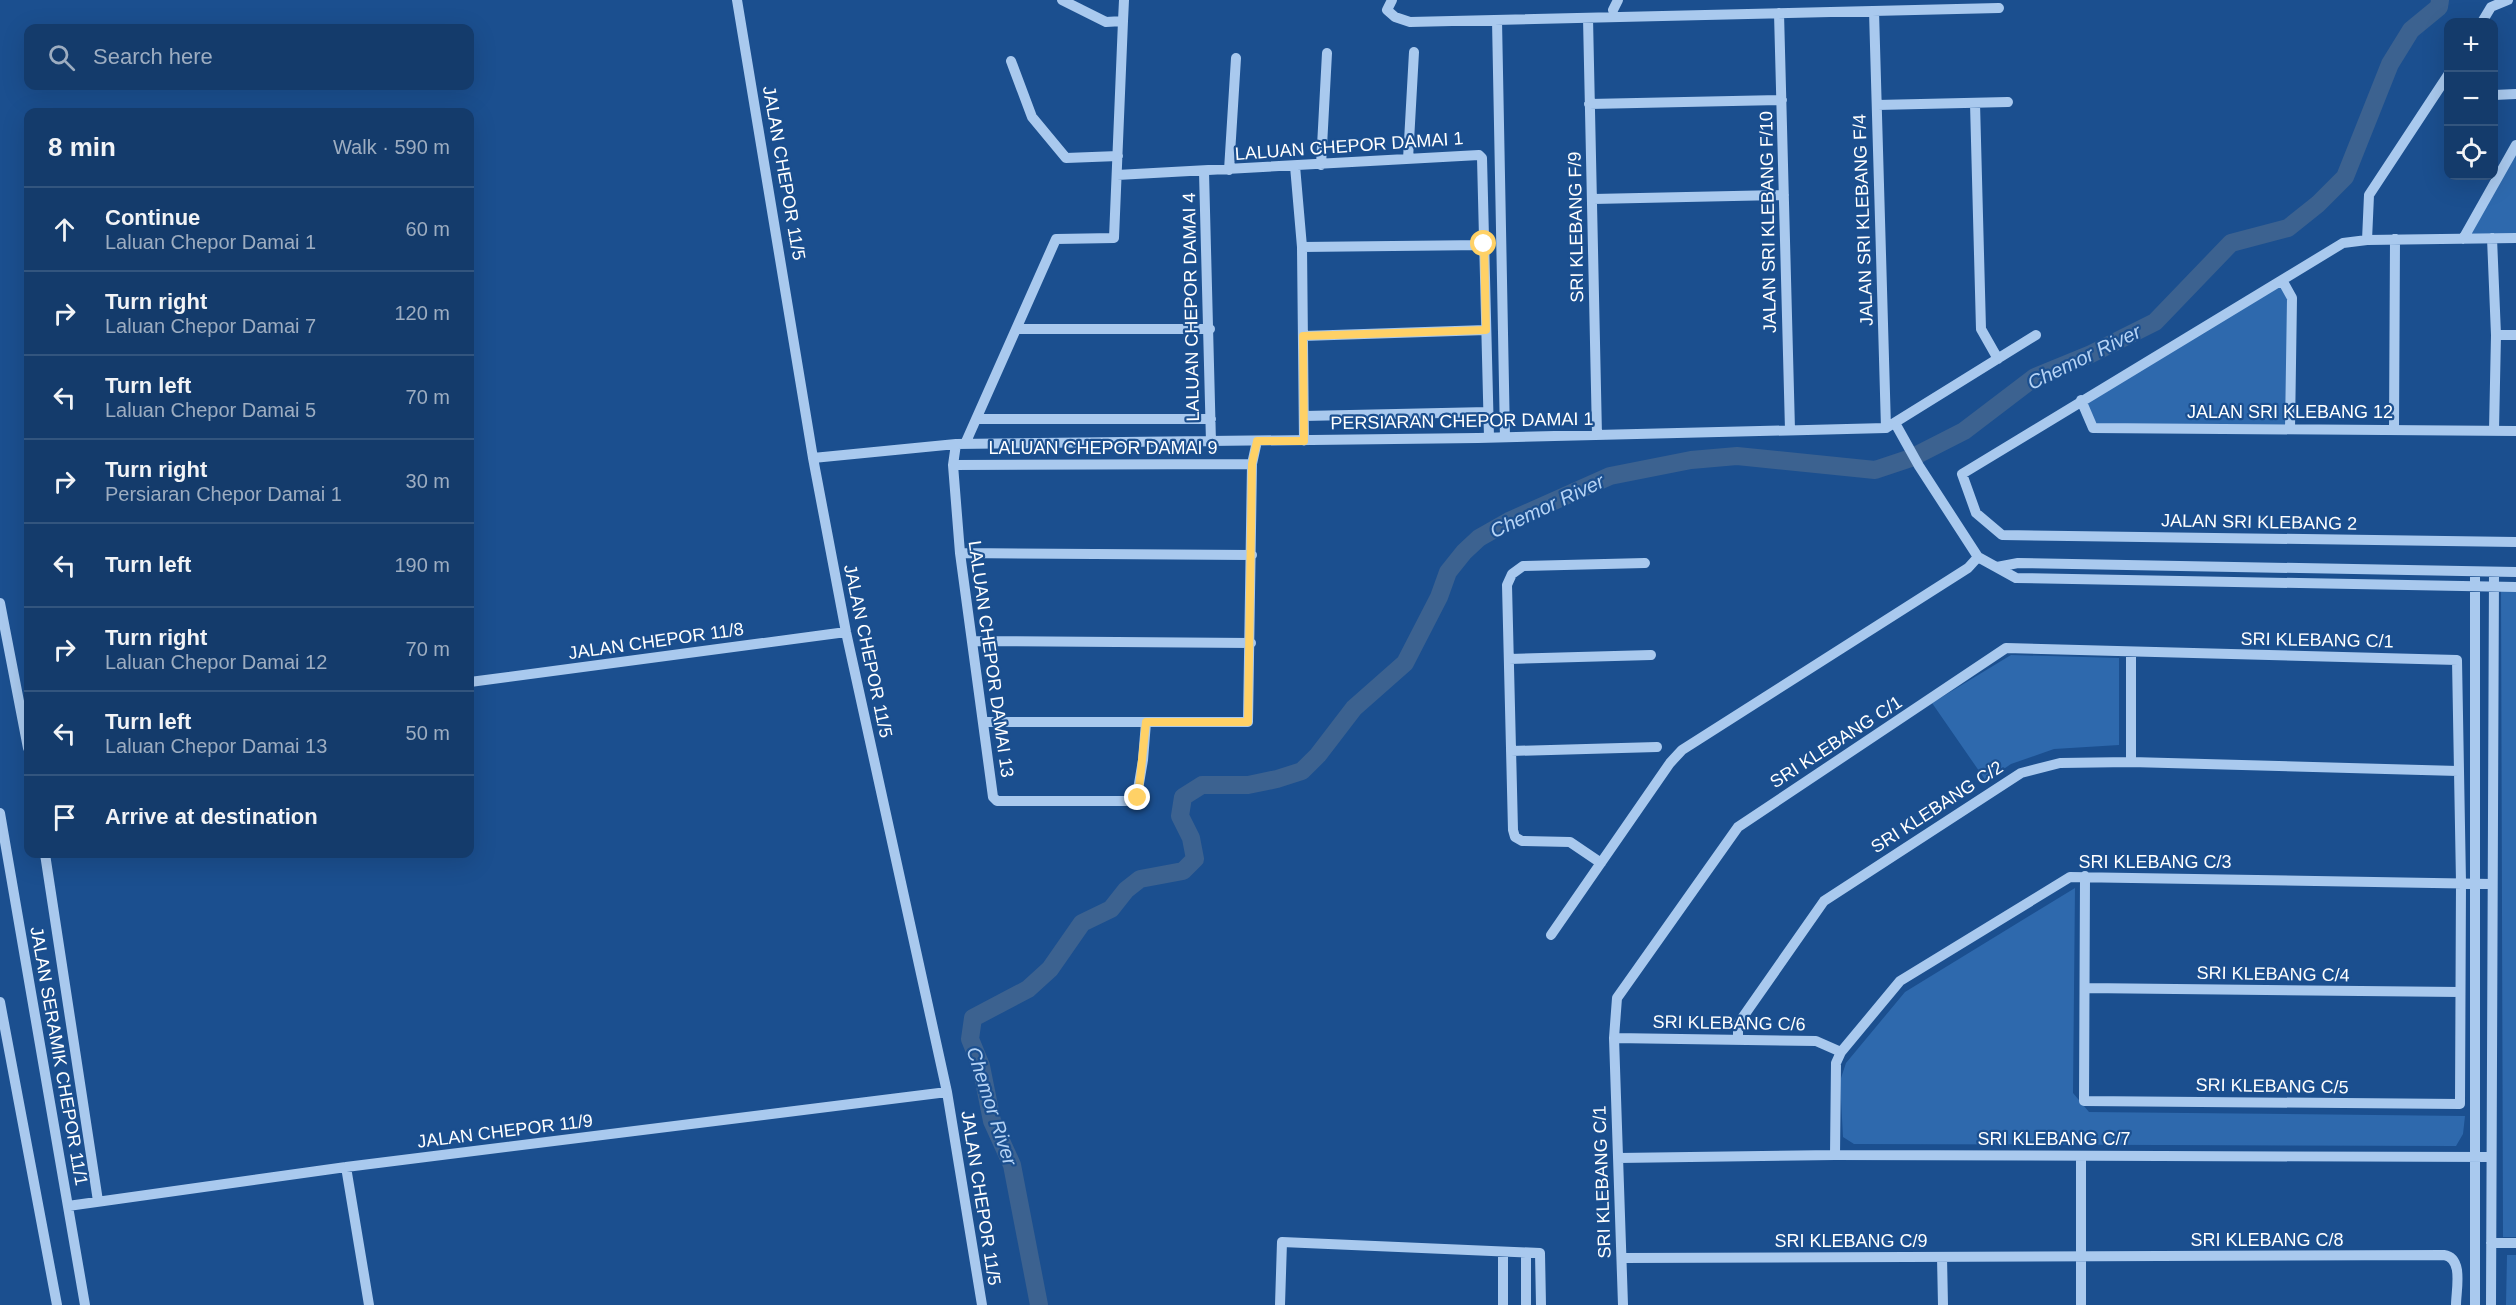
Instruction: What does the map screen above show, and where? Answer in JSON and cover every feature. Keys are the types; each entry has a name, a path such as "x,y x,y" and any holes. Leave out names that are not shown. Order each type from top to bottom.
{"street":[{"name":"JALAN CHEPOR 11/5","path":"737,0 813,458 846,632 947,1092 982,1305"},
{"path":"1062,0 1106,22 1123,21"},
{"path":"961,444 978,418 1056,239 1114,238 1124,0"},
{"path":"2484,18 2491,7 2508,0"},
{"path":"1389,5 1395,17 1410,22 2000,8"},
{"name":"JALAN SRI KLEBANG F/4","path":"1874,11 1890,425"},
{"name":"JALAN SRI KLEBANG F/10","path":"1779,13 1790,430"},
{"name":"SRI KLEBANG F/9","path":"1588,18 1596,435"},
{"path":"1497,20 1505,437"},
{"path":"1408,159 1414,52"},
{"path":"1321,165 1327,53"},
{"path":"1229,170 1236,58"},
{"path":"1011,61 1032,117 1066,158 1118,156"},
{"path":"2367,240 2369,195 2443,93"},
{"path":"2498,95 2516,94"},
{"path":"1589,104 1782,100"},
{"path":"1877,105 2008,102"},
{"path":"1975,103 1981,329 1998,359"},
{"path":"2463,239 2516,145"},
{"name":"LALUAN CHEPOR DAMAI 1","path":"1117,175 1321,165 1476,154 1482,158 1489,437"},
{"path":"1295,166 1302,247 1304,441"},
{"name":"LALUAN CHEPOR DAMAI 4","path":"1204,171 1210,329 1211,442"},
{"path":"1593,199 1784,195"},
{"path":"2492,238 2496,335 2494,430"},
{"path":"2081,400 2343,243 2395,239 2516,238"},
{"path":"2394,430 2395,239"},
{"path":"1302,247 1484,244"},
{"path":"2282,280 2292,298 2290,429"},
{"path":"1017,329 1210,329"},
{"path":"1303,336 1486,330"},
{"path":"2036,335 1890,425 1904,441 1978,557 2016,578 2516,587"},
{"path":"2496,335 2516,335"},
{"name":"JALAN SRI KLEBANG 12","path":"2081,400 2093,428 2516,431"},
{"name":"JALAN SRI KLEBANG 2","path":"2081,400 1962,474 1976,513 2002,535 2516,542"},
{"path":"1304,416 1488,412"},
{"path":"978,418 1211,419"},
{"name":"PERSIARAN CHEPOR DAMAI 1","path":"813,458 961,444 1505,437 1790,430 1890,425"},
{"path":"983,722 1248,722 1252,464 1257,441"},
{"name":"LALUAN CHEPOR DAMAI 13","path":"961,444 953,465 960,553 993,797 998,801 1131,802 1138,798 1146,722"},
{"name":"LALUAN CHEPOR DAMAI 9","path":"953,465 1252,464"},
{"path":"960,553 1252,555"},
{"path":"1551,936 1670,763 1682,750 1968,568 1978,557"},
{"path":"1601,863 1570,842 1522,841 1515,837 1507,585 1512,574 1523,566 1645,563"},
{"path":"1997,567 2018,563 2516,573"},
{"path":"2475,572 2475,1305"},
{"path":"2491,1305 2494,572"},
{"path":"0,603 24,721"},
{"name":"JALAN CHEPOR 11/8","path":"474,681 846,632"},
{"path":"972,641 1251,644"},
{"name":"SRI KLEBANG C/1","path":"1623,1305 1614,1038 1617,998 1738,826 2006,648 2457,660 2458,771"},
{"path":"2132,652 2132,762"},
{"path":"1509,658 1651,655"},
{"path":"1511,751 1657,747"},
{"name":"SRI KLEBANG C/2","path":"1737,1040 1738,1024 1824,901 2021,773 2060,764 2132,762 2458,771"},
{"path":"2458,771 2461,882 2460,992"},
{"name":"JALAN SERAMIK CHEPOR 11/1","path":"0,813 85,1305"},
{"path":"46,858 98,1200"},
{"path":"2085,876 2085,988"},
{"name":"SRI KLEBANG C/3","path":"1835,1155 1835,1070 1841,1052 1900,981 2070,877 2492,884"},
{"name":"SRI KLEBANG C/4","path":"2085,988 2460,992"},
{"name":"SRI KLEBANG C/5","path":"2085,988 2084,1101 2460,1104 2460,992"},
{"path":"0,1002 57,1305"},
{"name":"SRI KLEBANG C/6","path":"1614,1038 1816,1041 1841,1052"},
{"name":"JALAN CHEPOR 11/9","path":"68,1206 346,1167 947,1092"},
{"name":"SRI KLEBANG C/7","path":"1618,1158 1835,1155 2491,1157"},
{"path":"2081,1156 2081,1305"},
{"path":"346,1167 369,1305"},
{"path":"1281,1305 1282,1242 1540,1253 1541,1305"},
{"path":"2491,1243 2516,1243"},
{"path":"1503,1252 1503,1305"},
{"path":"1526,1253 1526,1305"},
{"name":"SRI KLEBANG C/8","path":"2081,1257 2444,1255 2452,1258 2456,1264 2456,1305"},
{"path":"1942,1257 1943,1305"},
{"name":"SRI KLEBANG C/9","path":"1622,1258 2081,1257"}],"shaded area":[{"path":"2516,149 2516,238 2463,239 2498,180"},
{"path":"2282,280 2292,298 2290,429 2093,428 2081,400"},
{"path":"2501,587 2516,587 2516,1237 2503,1237"},
{"path":"2011,655 2119,658 2119,745 2054,749 2011,764 1986,781 1932,703"},
{"path":"2075,888 2073,1093 2089,1112 2465,1116 2463,1134 2456,1146 1854,1144 1843,1137 1840,1081 1846,1063 1905,992"},
{"path":"2507,1255 2516,1255 2516,1305 2506,1305"}],"waterway":[{"name":"Chemor River","path":"1039,1305 1012,1165 992,1121 981,1066 970,1039 973,1018 1028,989 1050,969 1082,923 1111,909 1126,890 1140,879 1183,871 1195,859 1191,838 1180,816 1183,797 1202,785 1248,785 1302,771 1318,755 1354,708 1405,663 1439,597 1448,572 1464,552 1479,538 1509,521 1610,476 1691,460 1737,456 1875,470 1911,458 1964,431 2035,377 2091,354 2155,322 2231,243 2288,228 2318,204 2345,177 2390,64 2411,30 2439,7 2440,0"}],"route":[{"path":"1138,798 1146,722 1248,722 1252,464 1257,441 1304,441 1303,336 1486,330 1484,244"}]}
